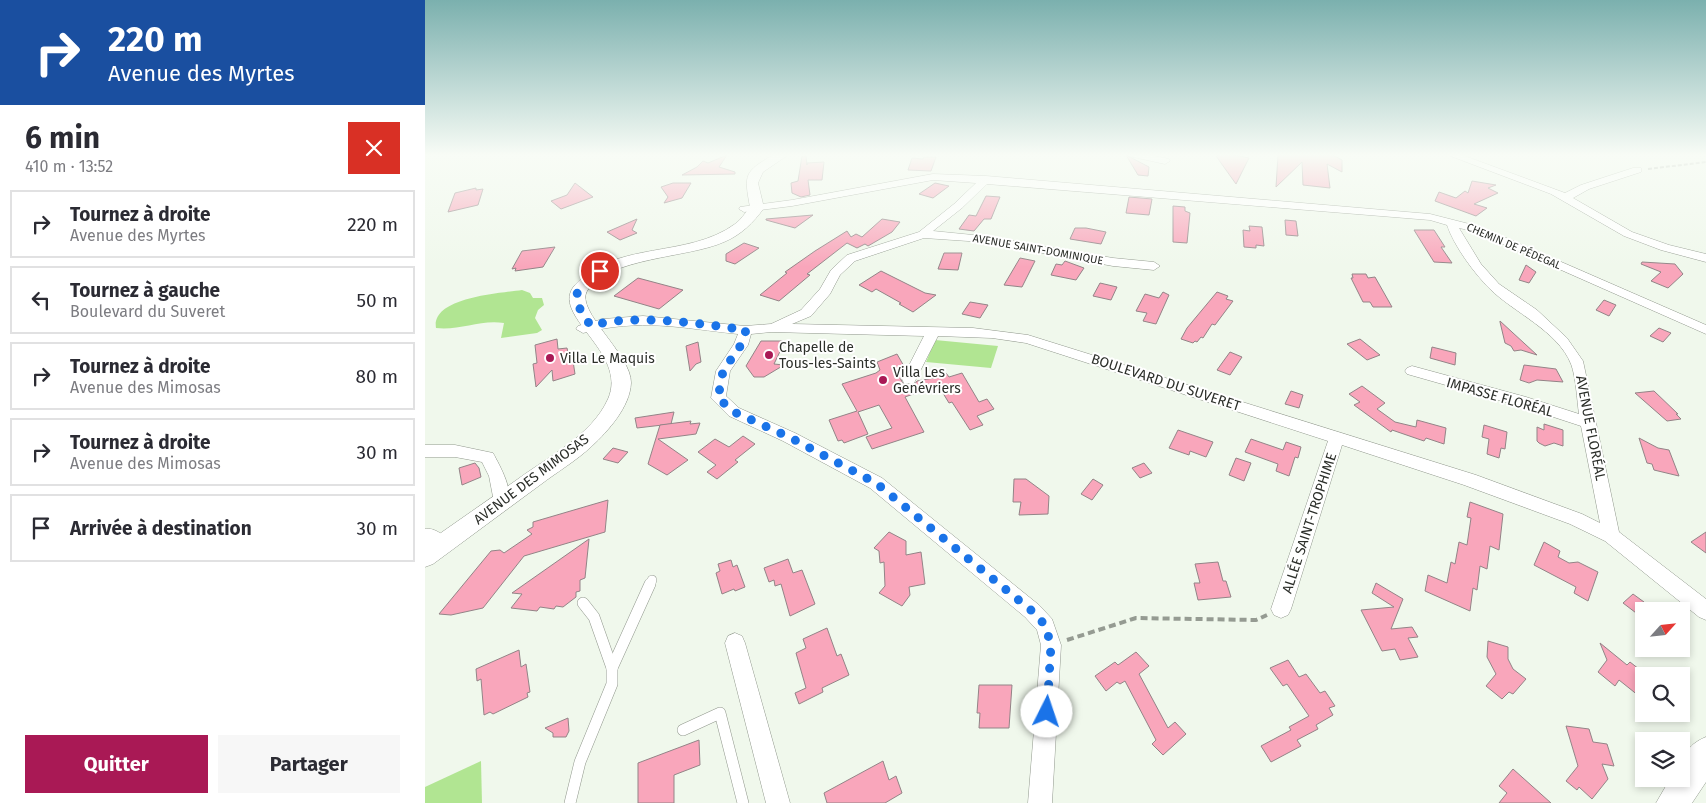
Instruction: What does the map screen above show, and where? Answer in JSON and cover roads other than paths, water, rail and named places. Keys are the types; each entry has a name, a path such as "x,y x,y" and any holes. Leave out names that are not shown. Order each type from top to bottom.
{"main road":[{"path":"1673,803 1706,753"}],"street":[{"path":"742,192 745,202 751,209"},
{"path":"751,209 752,192"},
{"name":"CHEMIN DE PÉDEGAL","path":"751,209 792,204 855,192"},
{"path":"772,328 806,313 826,291 835,272 851,258 923,234 972,192"},
{"name":"CHEMIN DE PÉDEGAL","path":"1143,192 1430,217 1452,222 1477,229 1706,330"},
{"path":"1555,192 1628,234 1665,248 1706,258"},
{"path":"1566,197 1575,192"},
{"name":"AVENUE DES MIMOSAS","path":"430,546 501,502 566,456 600,426 615,401 622,382 620,370 615,359 603,350 587,327 566,310 565,300 568,291 576,281 587,273 621,257 691,242 715,234 731,226 751,209"},
{"name":"AVENUE FLORÉAL","path":"1452,222 1453,227 1476,266 1495,287 1532,313 1562,341 1578,364 1587,423 1607,509 1611,536"},
{"name":"AVENUE SAINT-DOMINIQUE","path":"923,234 983,239 1113,262 1154,266"},
{"name":"BOULEVARD DU SUVERET","path":"587,327 615,320 633,320 718,326 746,330 772,328 999,334 1028,339 1337,437 1527,500 1576,519 1611,536 1706,611"},
{"path":"746,330 741,345 723,371 718,398 734,412 789,437 876,483 1032,611 1045,625 1051,645 1040,803"},
{"path":"909,379 933,332"},
{"name":"IMPASSE FLORÉAL","path":"1412,371 1526,402 1587,423"},
{"name":"ALLÉE SAINT-TROPHIME","path":"1281,610 1337,437"},
{"path":"425,451 455,451 487,457 497,476 501,502"},
{"path":"735,643 778,803"}],"lane":[{"path":"611,668 651,580"},
{"path":"570,803 580,762 612,684 611,668 594,617 583,603"},
{"path":"683,730 720,712 743,803"}],"place":[{"name":"Chapelle de Tous-les-Saints","path":"769,355"},
{"name":"Villa Le Maquis","path":"550,358"},
{"name":"Villa Les Genévriers","path":"883,380"}]}
